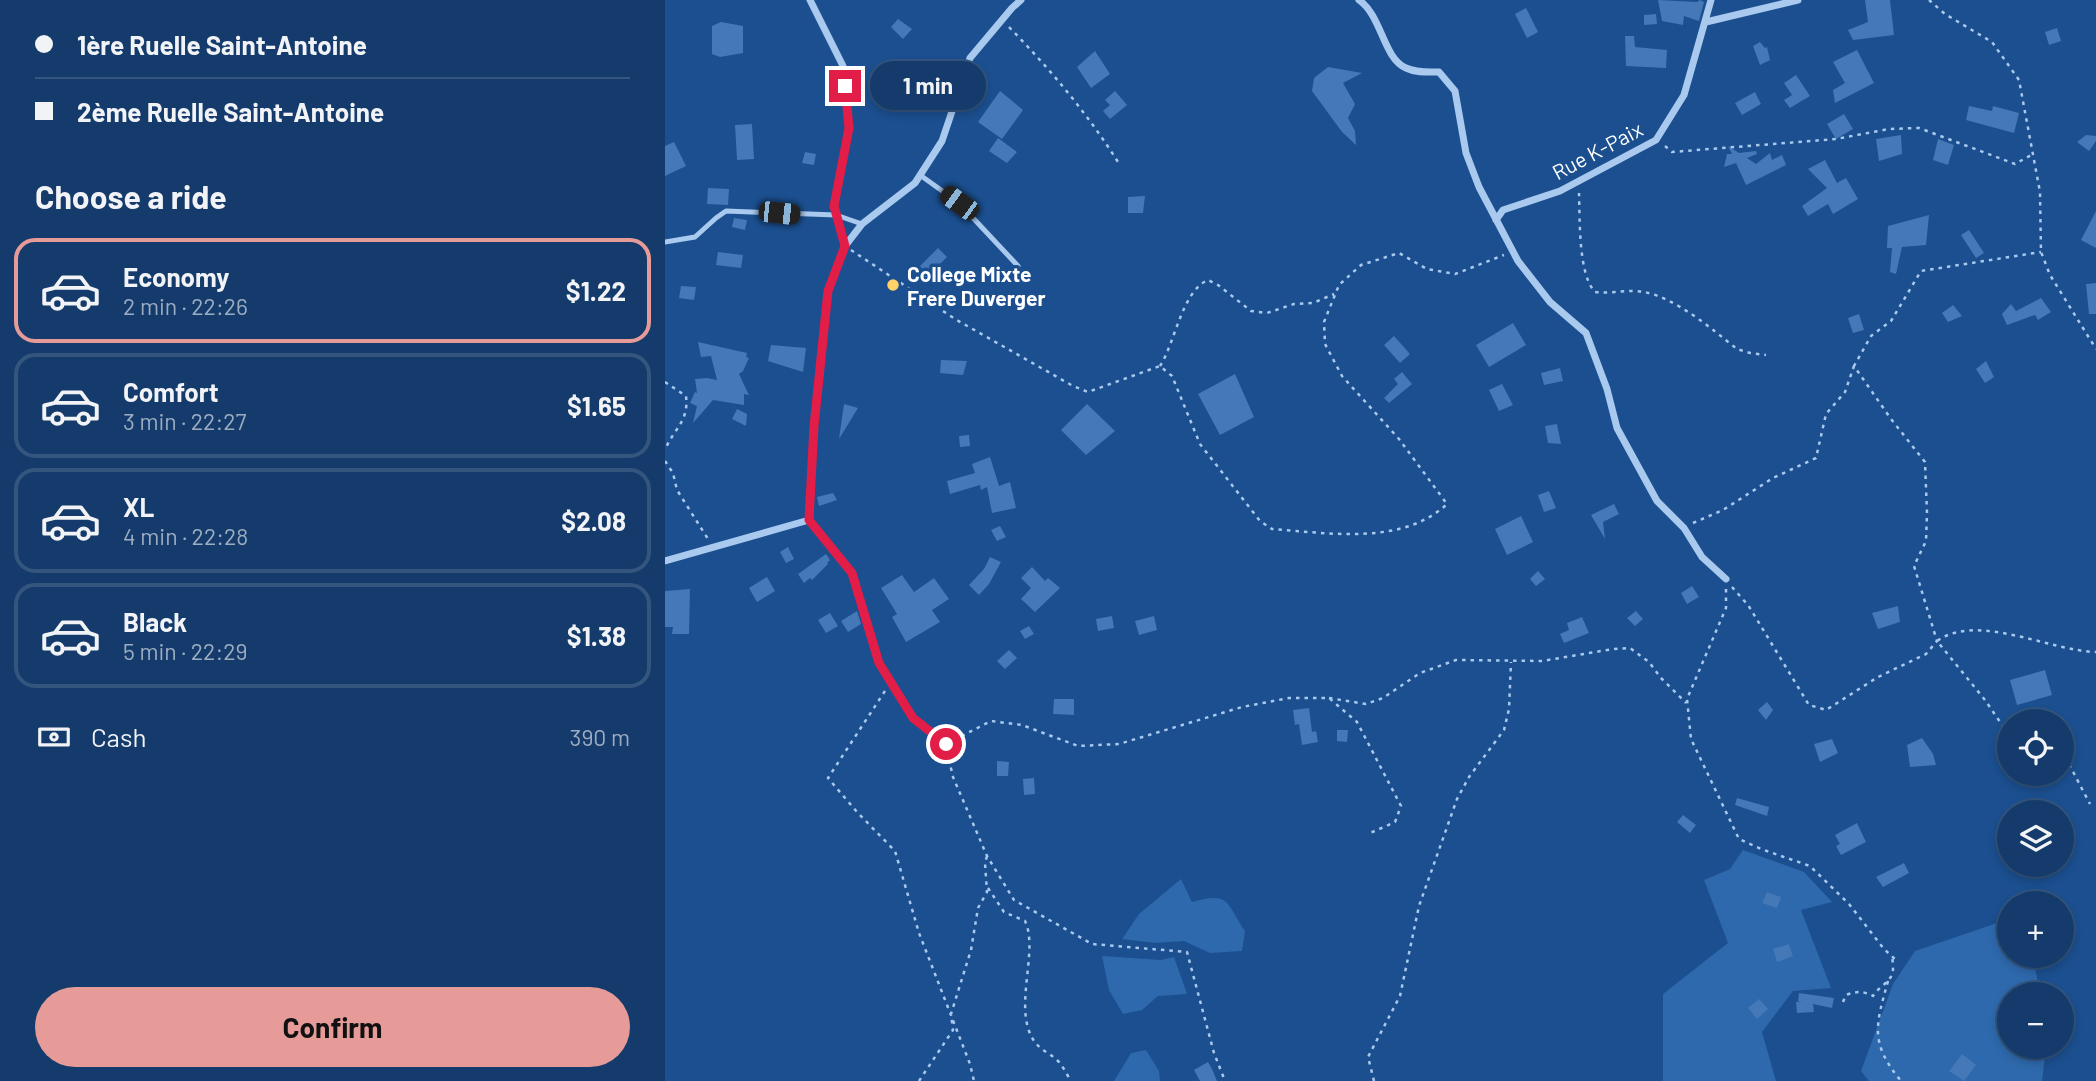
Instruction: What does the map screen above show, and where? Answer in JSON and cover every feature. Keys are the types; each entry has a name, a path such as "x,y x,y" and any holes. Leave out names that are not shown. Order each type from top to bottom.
{"street":[{"path":"810,0 843,66 849,128 834,206 845,246"},
{"path":"946,744 913,718 890,682 879,663 852,573 809,520 814,426 828,291 845,246 862,224 915,183 942,141 970,58 1021,0"},
{"path":"1359,0 1370,8 1390,52 1402,67 1417,72 1439,72 1455,90 1466,153 1479,187 1513,251 1550,302 1586,333 1607,389 1617,428 1657,500 1683,528 1702,556 1726,579"},
{"name":"Rue K-Paix","path":"1496,220 1503,210 1578,183 1656,140 1684,95 1711,0"},
{"path":"1706,22 1798,0"},
{"path":"665,561 809,520"}],"lane":[{"path":"920,175 959,203 1018,266"},
{"path":"665,242 695,237 726,211 836,215 862,224"}],"path":[{"path":"1929,0 1992,42 2019,80 2040,192 2041,252 2050,275 2096,349"},
{"path":"1002,20 1093,123 1118,162"},
{"path":"1656,140 1672,152 1836,139 1889,129 1919,128 2015,164 2033,154"},
{"path":"1578,183 1582,246 1588,285 1595,292 1607,294 1641,291 1663,298 1737,349 1750,354 1766,355"},
{"path":"845,246 955,319 1073,386 1089,392 1160,366 1167,356 1188,300 1200,283 1208,280 1218,285 1251,312 1267,313 1294,304 1313,303 1335,293"},
{"path":"1160,366 1172,376 1200,444 1260,521 1272,529 1361,534 1394,530 1419,522 1437,513 1447,503 1399,439 1342,376 1325,344 1324,322 1339,285 1361,265 1399,253 1427,269 1455,274 1513,251"},
{"path":"1683,528 1704,516 1723,510 1773,478 1816,458 1826,414 1845,392 1854,366 1871,335 1891,321 1920,271 2041,252"},
{"path":"1854,366 1924,462 1926,541 1914,566 1937,641 1997,718"},
{"path":"665,382 686,396 687,407 686,416 665,450"},
{"path":"665,461 673,473 677,490 713,548"},
{"path":"1726,579 1748,605 1809,705 1826,710 1878,677 1926,654 1944,636 1977,629 2096,652"},
{"path":"1726,579 1726,608 1687,699 1691,739 1739,839 1810,866 1849,904 1895,959 1878,1017 1876,1034 1879,1045 1901,1081"},
{"path":"1225,1081 1214,1053 1187,951 1092,944 1014,900 987,856 953,777 946,744 991,721 1022,725 1078,746 1119,744 1242,707 1289,698 1329,698 1366,704 1383,698 1420,673 1456,660 1542,660 1630,648 1649,662 1671,690 1687,704"},
{"path":"1374,1081 1368,1058 1400,996 1419,906 1457,799 1469,777 1504,730 1509,709 1511,662"},
{"path":"890,682 828,778 895,851 919,933 974,1081"},
{"path":"1329,698 1357,722 1401,806 1395,822 1368,834"},
{"path":"2074,774 2090,804"},
{"path":"919,1081 953,1030 951,1014 971,950 978,908 987,892 987,856"},
{"path":"986,886 1004,912 1025,922 1030,930 1024,984 1028,1029 1037,1046 1058,1062 1071,1081"},
{"path":"1843,1002 1846,995 1854,992 1863,991 1873,996 1878,986 1888,981"}],"shaded area":[{"path":"1743,850 1804,872 1832,902 1801,910 1831,988 1793,991 1762,1032 1776,1081 1663,1081 1663,994 1728,943 1704,880 1730,869"},
{"path":"1181,879 1192,902 1213,898 1220,899 1229,906 1245,931 1242,951 1210,953 1184,941 1155,943 1122,939 1139,914"},
{"path":"1997,923 1997,968 2035,968 2038,982 1997,982 1997,1059 2045,1059 2042,1081 1869,1081 1861,1071 1893,984 1915,951"},
{"path":"1102,956 1161,960 1174,957 1187,994 1158,996 1142,1010 1123,1014 1109,990"},
{"path":"1146,1050 1159,1071 1160,1081 1114,1081 1131,1053"}],"building":[{"path":"1658,0 1704,2 1699,21 1684,16 1683,25 1662,21"},
{"path":"1865,0 1890,0 1894,35 1853,40 1848,30 1868,22"},
{"path":"1526,8 1538,32 1527,38 1515,14"},
{"path":"1656,14 1657,24 1644,25 1644,15"},
{"path":"898,19 912,29 903,39 891,27"},
{"path":"721,22 743,26 743,53 720,57 712,54 712,26"},
{"path":"2057,28 2061,41 2049,45 2045,32"},
{"path":"1625,36 1634,36 1635,47 1667,50 1666,68 1626,66"},
{"path":"1760,42 1767,47 1770,60 1760,65 1753,46"},
{"path":"1857,50 1874,83 1835,103 1833,90 1845,83 1833,62"},
{"path":"1095,51 1110,74 1091,88 1077,67"},
{"path":"1328,67 1362,73 1343,83 1355,104 1348,118 1355,131 1356,145 1342,132 1312,91 1314,78"},
{"path":"1796,75 1810,96 1790,108 1784,100 1792,95 1784,83"},
{"path":"1000,91 1023,110 1002,139 978,122"},
{"path":"1115,91 1127,105 1110,119 1103,111 1110,105 1105,100"},
{"path":"1755,92 1761,104 1742,115 1735,103"},
{"path":"1969,106 1992,111 1993,106 2019,113 2014,133 1966,120"},
{"path":"1844,114 1853,129 1836,139 1827,124"},
{"path":"752,124 754,159 737,160 735,125"},
{"path":"1901,135 1902,154 1879,161 1876,139"},
{"path":"2086,135 2096,136 2096,141 2089,151 2077,142"},
{"path":"998,138 1017,152 1007,163 989,151"},
{"path":"1938,139 1954,145 1948,165 1933,160"},
{"path":"674,142 686,166 665,176 665,146"},
{"path":"1728,146 1739,153 1756,151 1757,154 1747,158 1756,164 1770,153 1772,160 1782,155 1786,165 1746,185 1736,163 1724,167 1727,154 1732,154"},
{"path":"805,152 816,154 814,165 802,163"},
{"path":"1825,160 1837,183 1846,178 1858,199 1833,214 1828,204 1808,216 1802,206 1827,188 1808,169"},
{"path":"708,188 729,189 728,205 707,204"},
{"path":"1145,196 1143,213 1128,213 1128,197"},
{"path":"2096,211 2096,248 2081,240"},
{"path":"1929,215 1926,245 1902,247 1896,274 1890,272 1892,248 1887,248 1888,226"},
{"path":"734,218 747,220 745,230 732,227"},
{"path":"1969,230 1984,253 1976,258 1961,235"},
{"path":"938,248 947,257 921,283 911,275"},
{"path":"718,252 743,255 741,268 716,265"},
{"path":"2096,283 2096,314 2089,314 2086,284"},
{"path":"681,286 696,287 694,300 679,298"},
{"path":"2041,298 2051,312 2038,320 2035,315 2007,325 2002,314 2011,304 2016,311"},
{"path":"1953,305 1962,316 1948,322 1942,313"},
{"path":"1859,314 1864,330 1853,333 1848,318"},
{"path":"1513,323 1526,345 1489,367 1476,345"},
{"path":"1394,336 1410,354 1400,363 1384,345"},
{"path":"698,342 747,353 746,357 749,358 739,374 749,395 744,394 744,405 713,400 693,423 697,406 690,403 695,392 697,393 695,379 717,380 711,356 701,357"},
{"path":"771,345 806,348 803,372 768,361"},
{"path":"941,360 967,361 963,375 940,373"},
{"path":"1986,361 1994,377 1985,383 1976,369"},
{"path":"1560,368 1563,381 1544,385 1541,373"},
{"path":"1402,372 1412,384 1389,403 1384,398 1398,384 1394,379"},
{"path":"1235,374 1254,417 1220,435 1198,394"},
{"path":"1502,384 1513,405 1499,411 1489,390"},
{"path":"844,404 858,408 839,439"},
{"path":"1087,404 1115,431 1086,455 1061,430"},
{"path":"737,409 747,414 746,426 732,419"},
{"path":"1557,424 1561,444 1548,443 1545,426"},
{"path":"969,435 970,446 960,447 959,436"},
{"path":"990,457 999,486 1010,482 1016,508 992,513 987,487 981,490 980,485 950,494 947,481 975,473 972,464"},
{"path":"1549,491 1556,508 1544,512 1538,495"},
{"path":"833,493 837,500 819,506 817,497"},
{"path":"1614,504 1619,514 1603,522 1605,539 1591,515"},
{"path":"1521,516 1533,542 1507,555 1495,529"},
{"path":"1000,526 1006,537 997,541 991,530"},
{"path":"788,547 794,559 786,563 780,552"},
{"path":"826,554 830,560 828,564 812,580 810,578 804,583 798,574"},
{"path":"990,557 1001,562 989,584 979,595 969,585 984,569"},
{"path":"1032,567 1045,581 1048,578 1060,588 1035,612 1021,599 1031,588 1021,578"},
{"path":"1538,571 1545,579 1536,586 1530,579"},
{"path":"902,575 914,592 934,578 949,599 932,610 940,622 906,642 892,617 897,614 881,588"},
{"path":"767,577 775,591 757,602 749,588"},
{"path":"1692,586 1699,597 1687,604 1681,593"},
{"path":"690,589 689,634 672,634 673,627 665,627 665,591"},
{"path":"1898,606 1900,622 1878,629 1872,613"},
{"path":"857,611 861,624 848,632 841,621"},
{"path":"1636,611 1643,619 1635,626 1627,618"},
{"path":"830,613 838,626 826,633 818,620"},
{"path":"1112,616 1114,628 1098,631 1096,619"},
{"path":"1154,616 1157,630 1139,635 1135,621"},
{"path":"1582,617 1589,633 1564,643 1560,634 1569,630 1567,623"},
{"path":"1029,626 1034,634 1025,639 1020,631"},
{"path":"1009,650 1017,658 1005,669 997,661"},
{"path":"2045,670 2052,695 2017,705 2010,680"},
{"path":"1054,699 1074,699 1074,715 1053,714"},
{"path":"1767,702 1773,710 1766,720 1758,710"},
{"path":"1309,708 1312,732 1316,731 1318,742 1302,745 1299,724 1295,725 1293,710"},
{"path":"1337,730 1348,730 1347,742 1337,741"},
{"path":"1922,738 1933,754 1936,765 1910,767 1907,745"},
{"path":"1832,739 1838,753 1820,762 1814,744"},
{"path":"997,761 1009,762 1008,776 997,776"},
{"path":"1034,778 1035,794 1024,795 1023,779"},
{"path":"1737,798 1769,807 1767,816 1735,805"},
{"path":"1683,815 1696,825 1690,833 1677,822"},
{"path":"1857,823 1866,842 1841,855 1836,846 1840,844 1835,835"},
{"path":"1904,863 1909,873 1883,887 1876,877"},
{"path":"1767,892 1781,897 1777,908 1762,903"},
{"path":"1789,944 1793,956 1777,962 1773,949"},
{"path":"1799,993 1834,998 1832,1008 1813,1004 1814,1012 1797,1013 1796,1002 1802,1001 1798,1001"},
{"path":"1759,999 1768,1009 1757,1019 1748,1008"},
{"path":"1962,1054 1976,1065 1964,1081 1949,1071"},
{"path":"1208,1062 1217,1081 1200,1081 1194,1070"}],"place":[{"name":"College Mixte Frere Duverger","path":"893,285"}],"route":[{"path":"845,86 849,128 834,206 845,246 828,291 814,426 809,520 852,573 879,663 913,718 946,744"}]}
